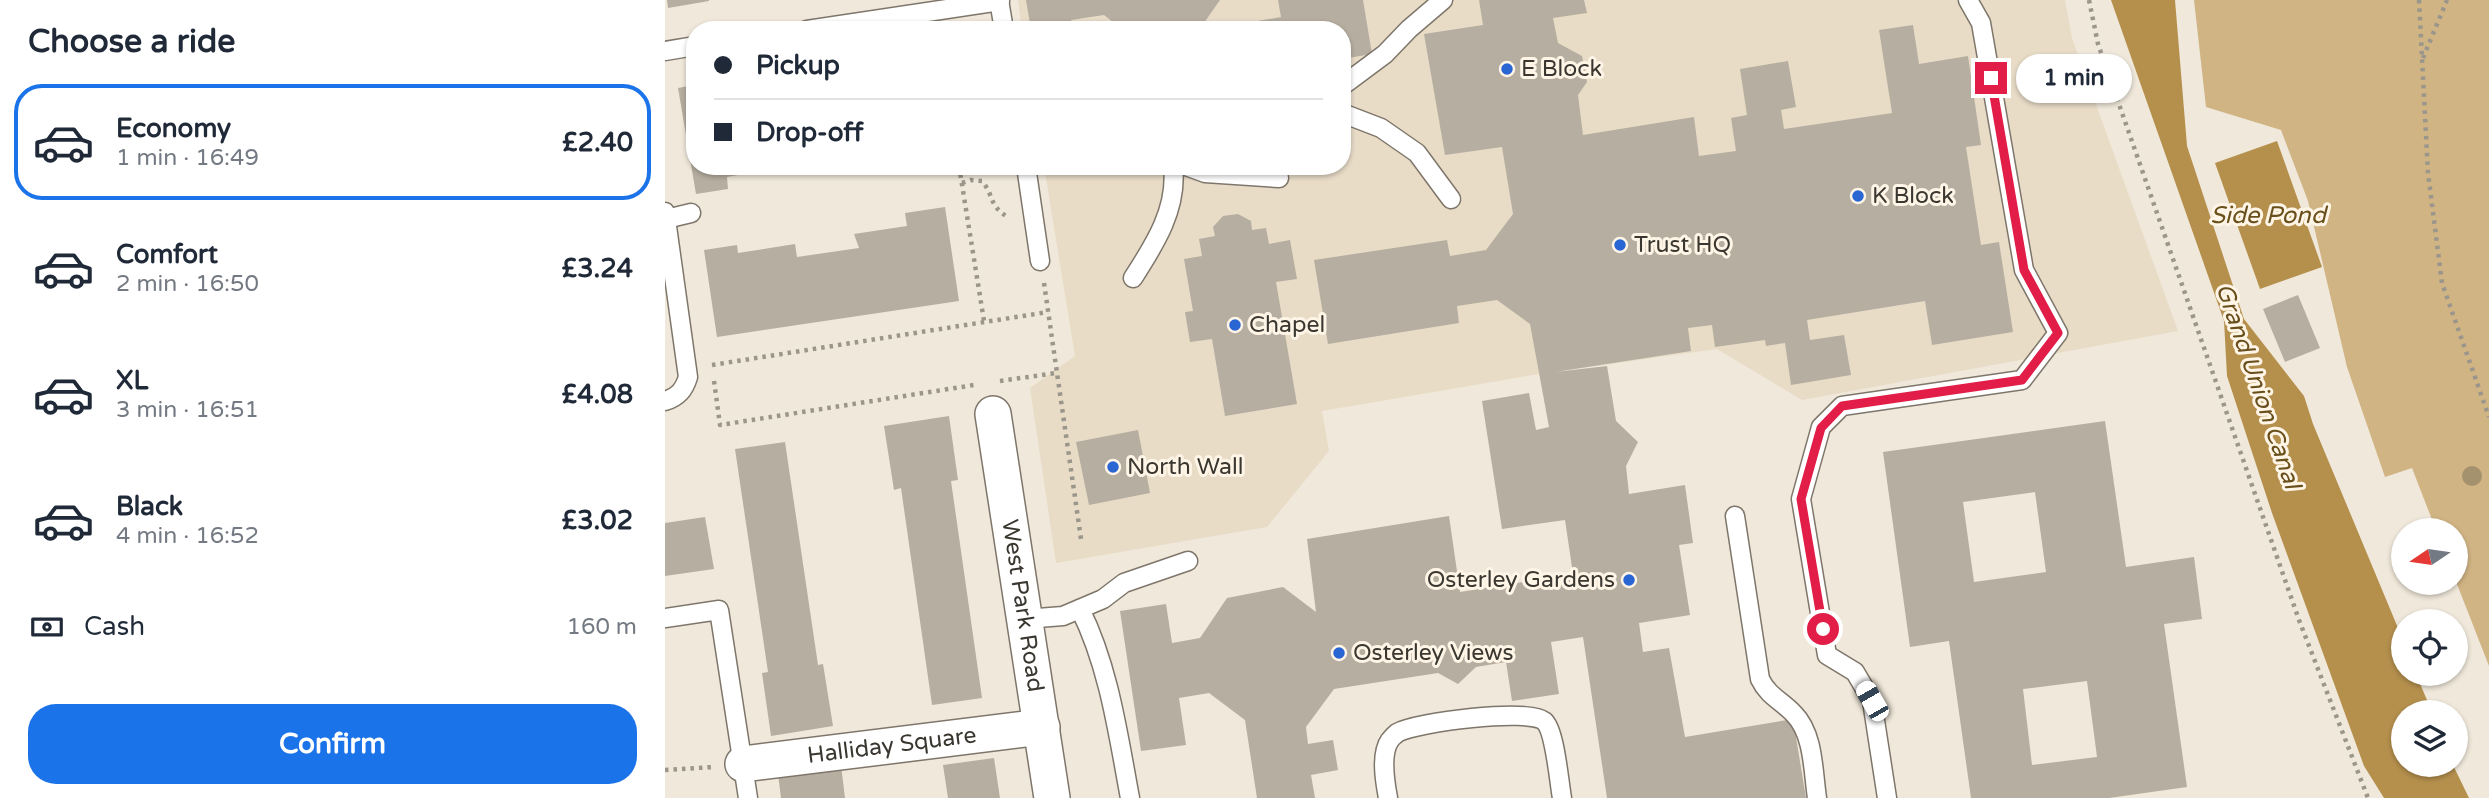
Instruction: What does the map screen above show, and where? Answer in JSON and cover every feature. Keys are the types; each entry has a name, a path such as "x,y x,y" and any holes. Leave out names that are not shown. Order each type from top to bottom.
{"street":[{"name":"West Park Road","path":"986,394 1025,619 1052,798"},
{"name":"Halliday Square","path":"746,781 1042,727"}],"lane":[{"path":"1351,79 1385,54 1443,0"},
{"path":"1887,798 1872,701 1855,672 1827,655 1801,499 1821,428 1842,406 2022,380 2058,333 2024,270 1981,23 1968,0"},
{"path":"867,21 1000,1 1003,21"},
{"path":"665,51 686,48"},
{"path":"1351,116 1381,128 1417,153 1451,199"},
{"path":"1027,175 1040,261"},
{"path":"1133,278 1152,249 1167,217 1175,185 1174,175"},
{"path":"1224,175 1279,178"},
{"path":"665,401 673,399 684,389 688,377 666,215 691,214"},
{"path":"1735,516 1760,679 1768,693 1794,713 1803,724 1808,739 1817,798"},
{"path":"1025,619 1063,616 1103,599 1124,583 1188,561"},
{"path":"1080,609 1093,635 1104,670 1130,798"},
{"path":"665,618 719,610 746,781"},
{"path":"1388,798 1385,760 1388,742 1397,733 1430,724 1512,715 1536,716 1547,722 1562,798"}],"path":[{"path":"2089,0 2098,44 2299,620 2368,798"},
{"path":"2419,0 2428,173 2442,283 2489,417"},
{"path":"2422,59 2447,0"},
{"path":"961,175 984,321"},
{"path":"962,183 982,181 989,189 990,200 996,210 1010,219 1034,217"},
{"path":"1040,261 1081,539"},
{"path":"712,365 1048,312"},
{"path":"710,353 720,425 986,394 1056,373"},
{"path":"665,770 746,781"}],"shaded area":[{"path":"1018,0 2065,0 2072,38 2178,331 1802,400 1717,349 1539,374 1322,411 1329,451 1267,527 1056,563 1030,388 1075,356 1045,175 1351,175 1351,21 1021,21"},
{"path":"2194,0 2489,0 2489,666 2461,595 2468,595 2468,518 2431,518 2412,468 2385,477 2347,367 2308,201 2281,130 2206,107"}],"water":[{"name":"Grand Union Canal","path":"2111,0 2175,0 2187,146 2244,319 2304,396 2313,424 2391,611 2391,686 2421,686 2427,700 2391,700 2391,777 2459,777 2469,798 2384,798 2364,766 2272,513 2227,376 2224,321"},
{"name":"Side Pond","path":"2277,141 2322,267 2260,289 2215,163"}],"building":[{"path":"667,0 709,0 709,1 668,8"},
{"path":"1026,0 1220,0 1205,21 1112,21 1104,15 1071,21 1030,21"},
{"path":"1278,0 1363,0 1372,54 1351,58 1351,21 1258,21 1281,17"},
{"path":"1479,0 1584,0 1587,13 1553,18 1558,43 1582,56 1587,82 1578,95 1583,135 1694,117 1699,156 1736,151 1731,118 1747,115 1740,69 1788,61 1796,107 1781,110 1784,129 1892,113 1879,30 1913,25 1919,64 1968,56 1981,145 1966,147 1981,245 1999,242 2013,332 1932,345 1925,301 1807,320 1810,340 1844,335 1851,375 1791,385 1785,343 1766,346 1765,340 1715,347 1712,325 1688,328 1691,351 1555,372 1607,366 1616,421 1638,442 1626,466 1629,494 1685,485 1693,543 1679,545 1690,615 1639,623 1643,652 1669,648 1685,737 1793,719 1806,798 1607,798 1583,637 1551,642 1559,694 1512,701 1506,662 1476,667 1458,684 1438,673 1334,689 1306,727 1308,744 1333,740 1338,770 1311,775 1315,798 1257,798 1245,720 1209,693 1179,698 1186,745 1141,751 1120,611 1166,604 1172,643 1200,638 1227,598 1283,587 1316,612 1307,539 1449,516 1460,592 1573,574 1565,520 1502,529 1482,401 1529,393 1536,430 1549,427 1530,324 1497,300 1457,306 1459,323 1328,344 1314,260 1447,240 1450,256 1486,250 1513,214 1502,147 1445,155 1424,34 1483,25"},
{"path":"686,86 686,135 678,88"},
{"path":"693,175 738,175 727,177 728,189 696,194"},
{"path":"945,207 959,301 717,337 704,250 737,245 738,253 795,244 797,257 859,248 854,234 907,226 905,213"},
{"name":"Chapel","path":"1238,214 1251,221 1252,230 1266,228 1269,244 1290,240 1297,279 1276,282 1297,404 1225,416 1212,339 1190,342 1185,312 1193,311 1184,259 1202,256 1199,239 1215,236 1213,227 1223,216"},
{"path":"2298,295 2320,348 2285,362 2263,309"},
{"path":"949,416 958,480 951,481 982,698 932,705 901,488 894,490 884,426"},
{"path":"2105,421 2126,567 2194,557 2202,619 2164,624 2187,787 2109,798 1971,798 1949,641 1910,647 1883,452","holes":["2035,492 2046,572 1974,582 1963,502","2087,681 2097,757 2032,765 2023,689"]},
{"name":"North Wall","path":"1138,430 1150,493 1089,505 1076,442"},
{"path":"785,442 818,665 823,664 833,726 771,736 762,673 768,672 735,449"},
{"path":"705,517 714,569 665,576 665,523"},
{"path":"994,758 1000,798 948,798 943,765"},
{"path":"841,765 845,798 781,798 778,774"}],"place":[{"name":"E Block","path":"1507,69"},
{"name":"K Block","path":"1858,196"},
{"name":"Trust HQ","path":"1620,245"},
{"name":"Chapel","path":"1235,325"},
{"name":"North Wall","path":"1113,467"},
{"name":"Osterley Gardens","path":"1629,580"},
{"name":"Osterley Views","path":"1339,653"}],"route":[{"path":"1823,629 1801,499 1821,428 1842,406 2022,380 2058,333 2024,270 1991,78"}]}
